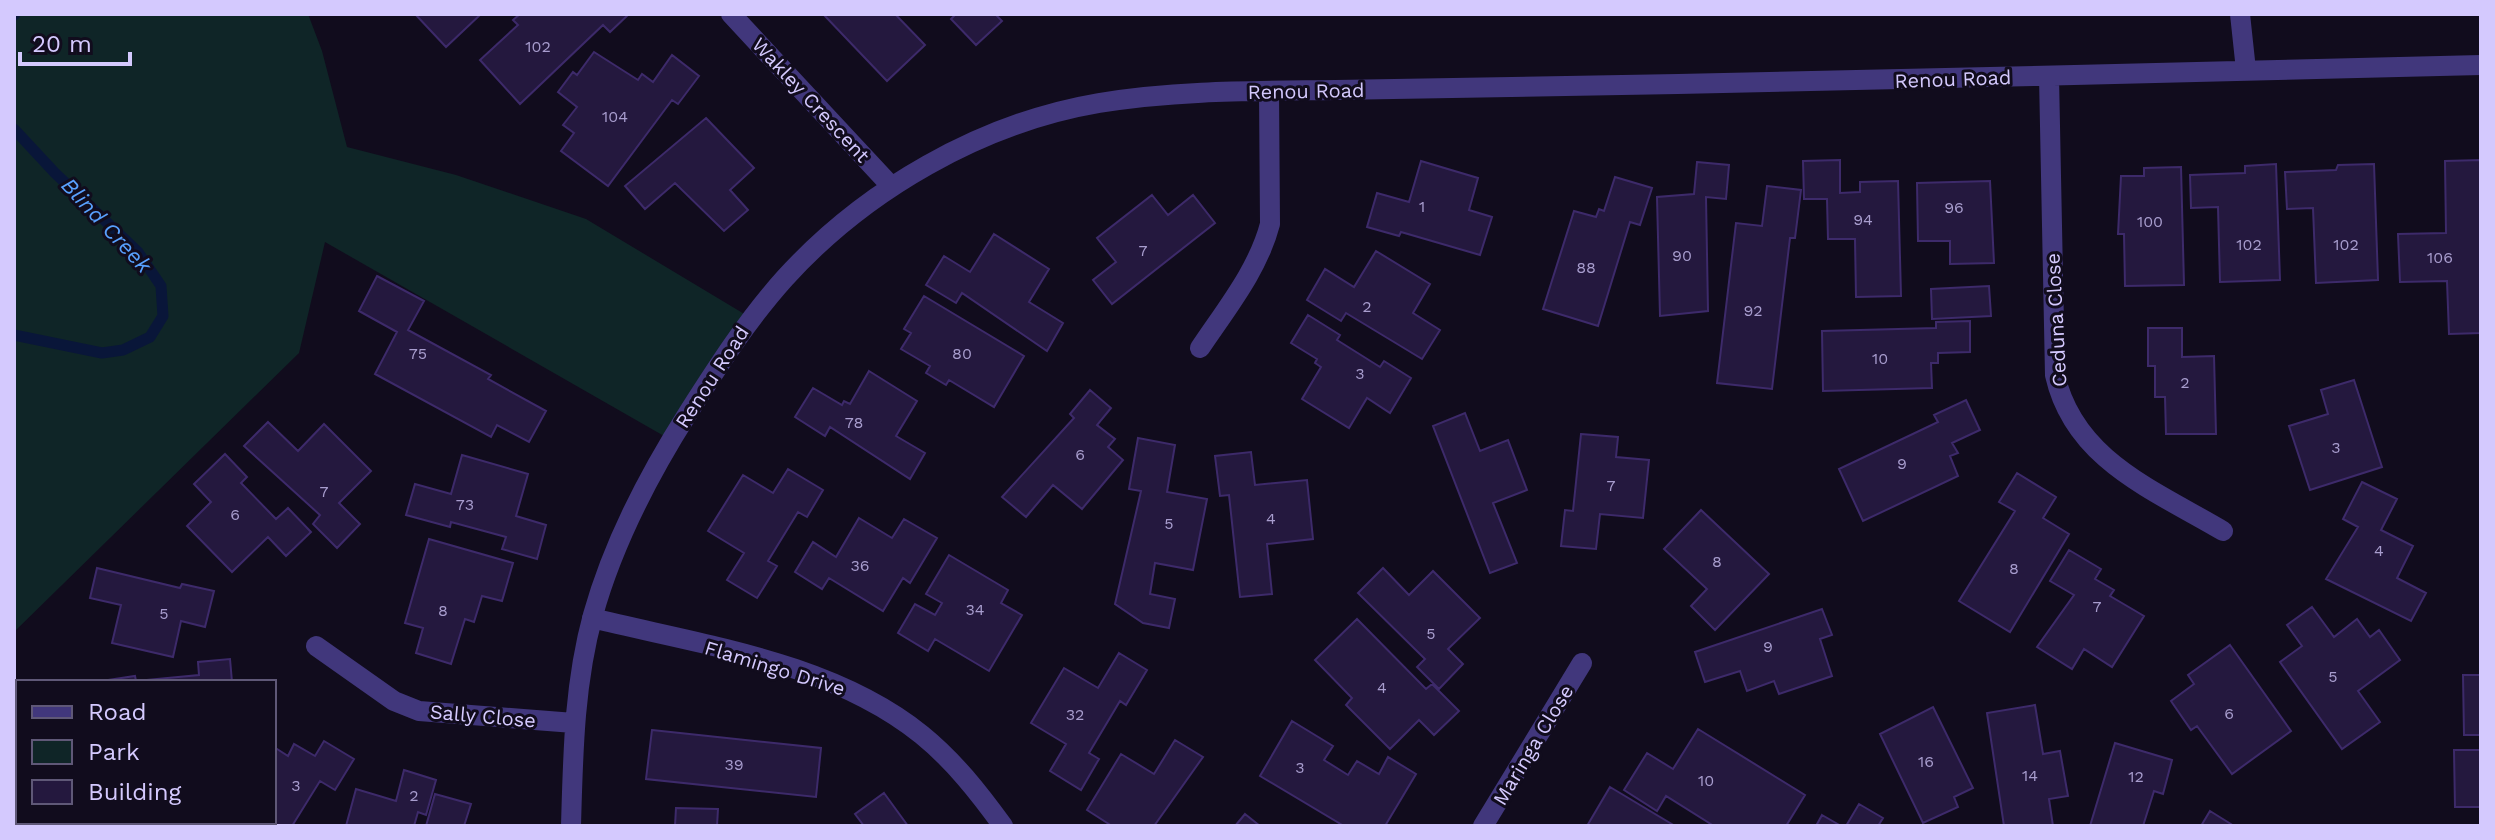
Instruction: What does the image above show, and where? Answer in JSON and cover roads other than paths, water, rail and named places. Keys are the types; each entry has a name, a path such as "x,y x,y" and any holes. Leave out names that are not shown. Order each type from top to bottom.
{"street":[{"name":"Wakley Crescent","path":"731,14 892,187"},
{"path":"2240,14 2246,70"},
{"name":"Renou Road","path":"571,826 574,723 592,618 609,565 649,478 737,337 813,250 892,187 969,146 1046,115 1100,103 1269,91 2481,65"},
{"name":"Ceduna Close","path":"2049,76 2055,375 2061,401 2072,424 2110,462 2223,531"},
{"path":"1200,348 1257,261 1266,240 1270,224 1269,91"},
{"name":"Flamingo Drive","path":"592,618 767,662 857,694 923,735 963,775 1003,826"},
{"name":"Sally Close","path":"316,646 408,708 443,715 574,723"},
{"name":"Maringa Close","path":"1483,826 1582,663"}],"waterway":[{"name":"Blind Creek","path":"14,129 138,252 161,286 163,316 150,337 123,350 102,353 14,335"}]}
